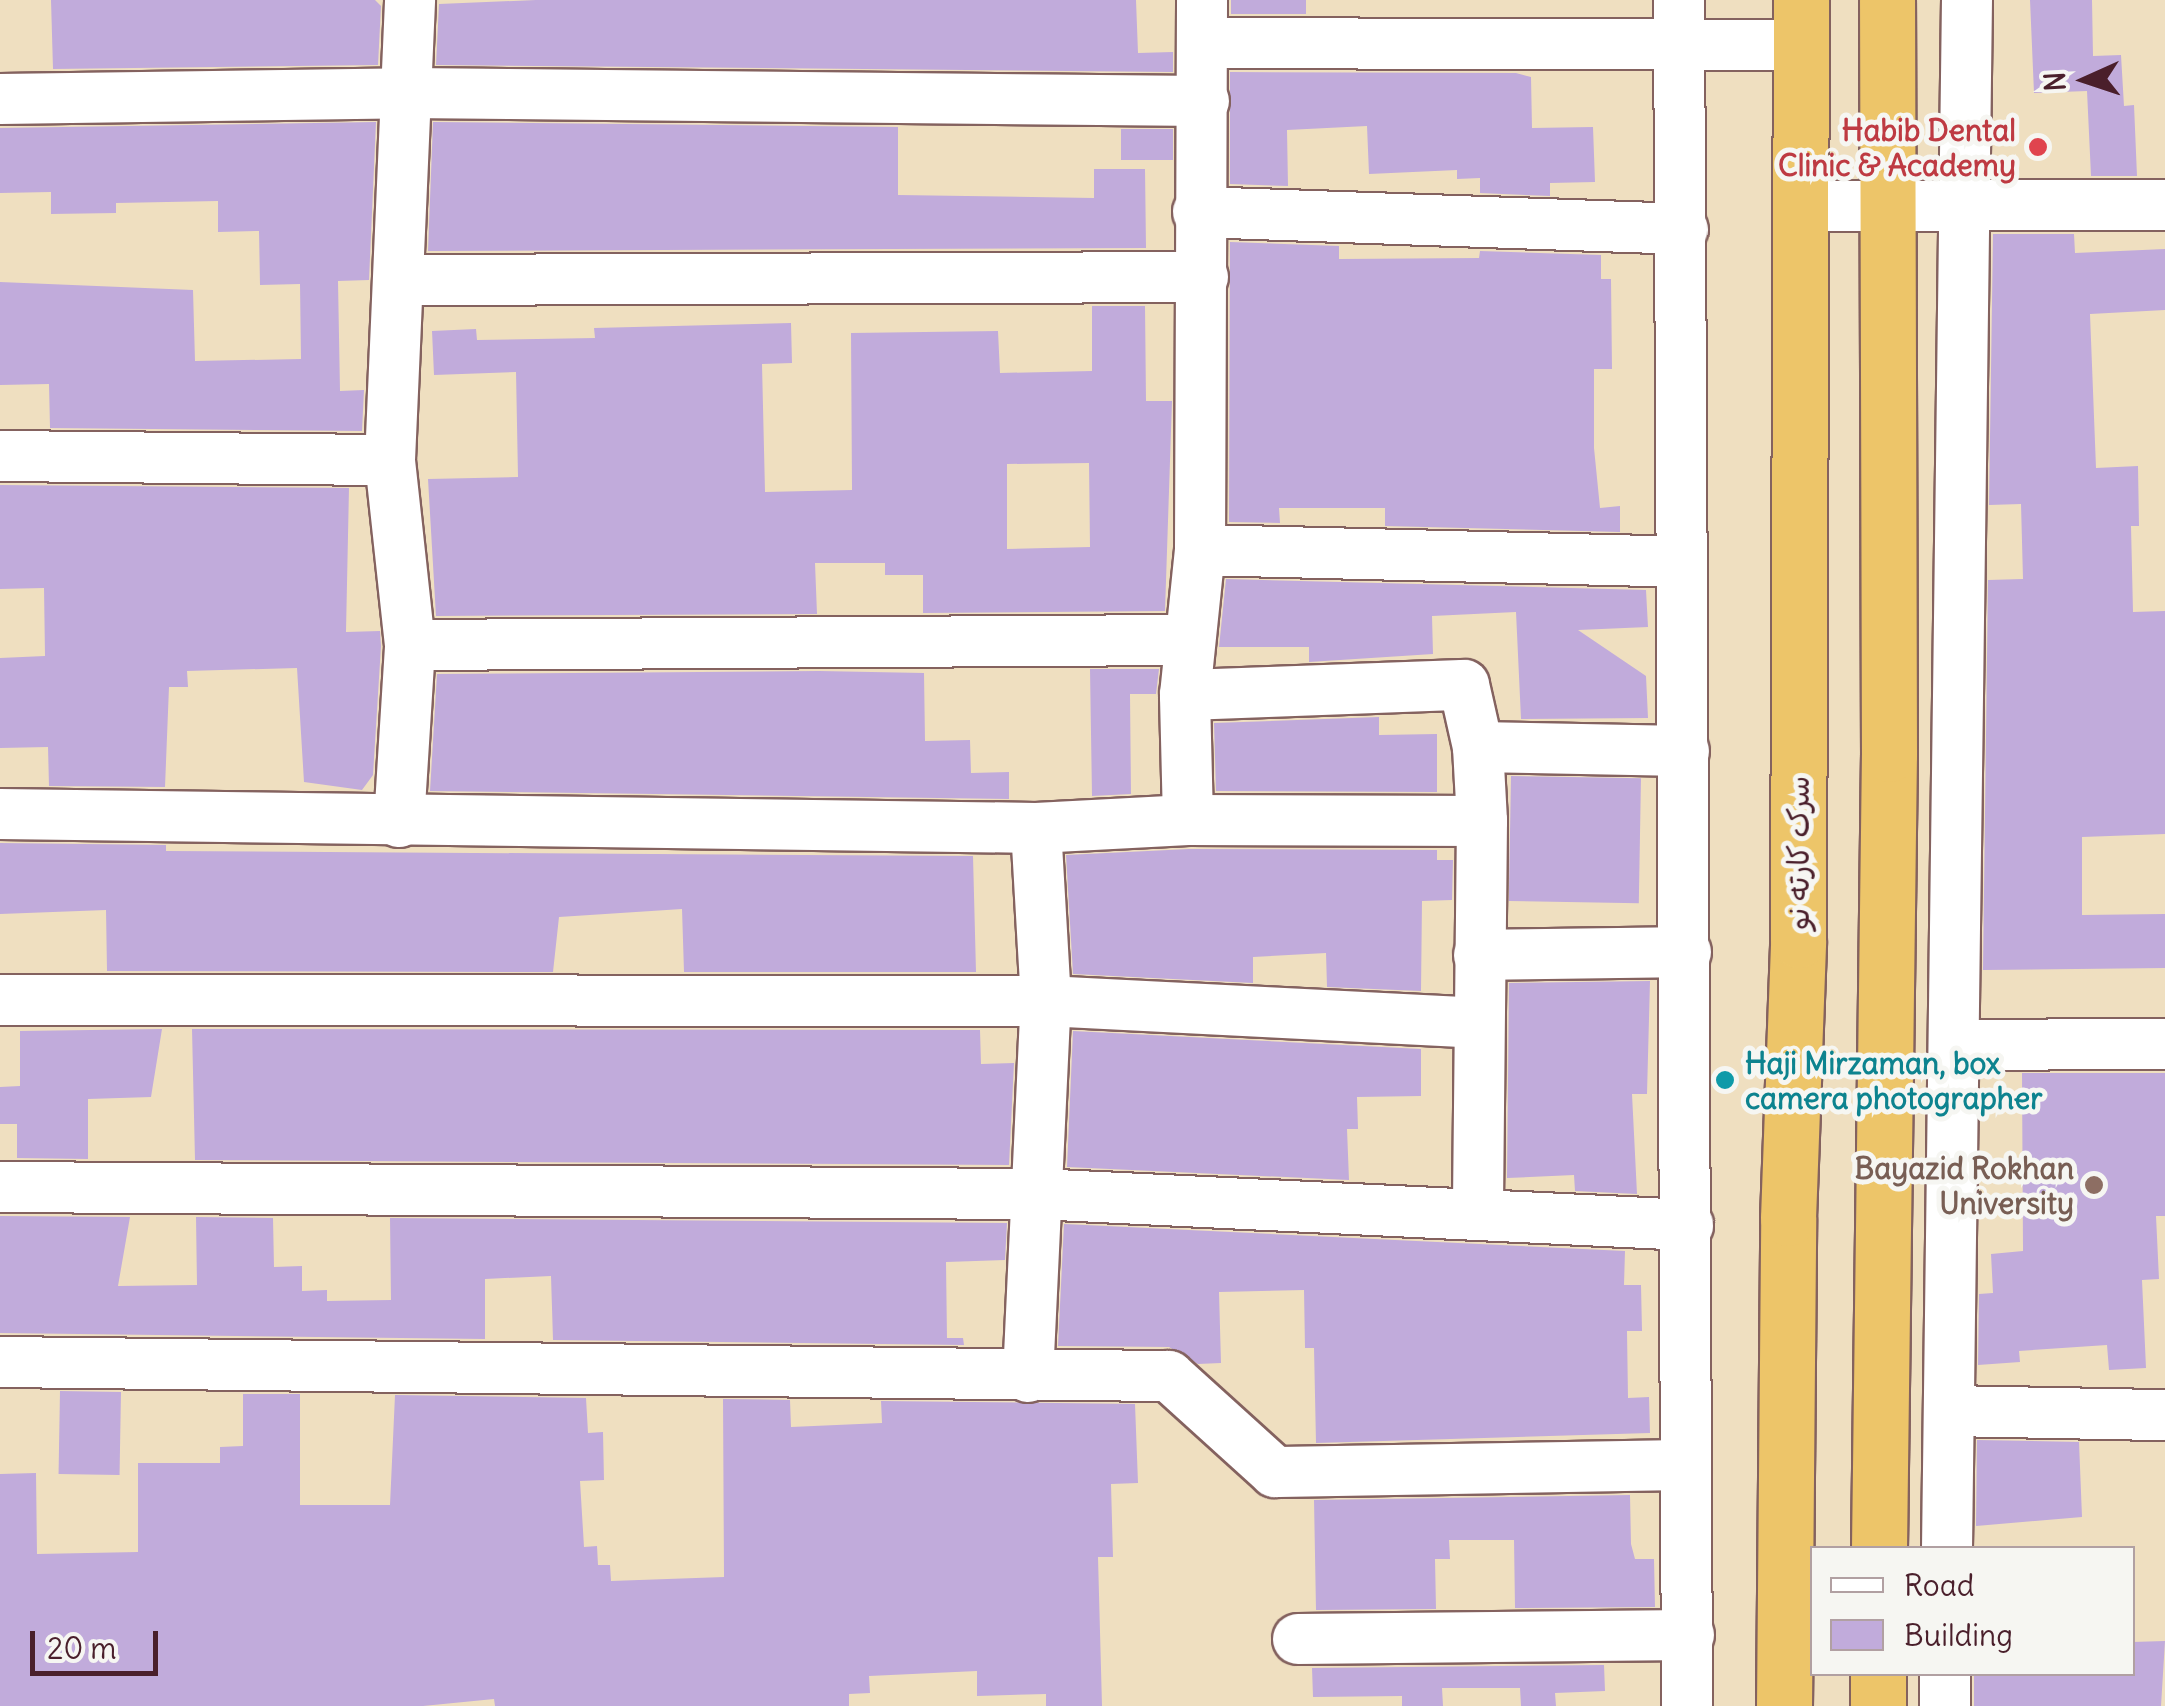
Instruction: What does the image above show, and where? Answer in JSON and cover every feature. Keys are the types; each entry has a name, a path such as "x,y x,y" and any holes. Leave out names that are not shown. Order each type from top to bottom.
{"highway":[{"path":"1879,1546 1887,0"},
{"name":"سرک کارته نو","path":"1784,1706 1788,1218 1798,940 1800,23"},
{"path":"1878,1676 1878,1706"}],"street":[{"path":"399,822 410,645 390,460 402,280 410,0"},
{"path":"1947,1546 1967,0"},
{"path":"1188,820 1185,695 1200,550 1203,277 1198,212 1204,21 1800,23"},
{"path":"1677,22 1683,229 1680,562 1688,1226 1687,1706"},
{"path":"0,99 408,93 1204,101"},
{"path":"1801,206 2165,205"},
{"path":"1198,212 1683,229"},
{"path":"402,280 1203,277"},
{"path":"0,456 390,460"},
{"path":"1200,550 1680,562"},
{"path":"410,645 1190,640"},
{"path":"1185,695 1464,685 1478,747 1482,821 1476,1022 1478,1213"},
{"path":"1478,747 1684,751"},
{"path":"0,814 1036,828 1188,820 1482,821"},
{"path":"1028,1377 1046,1001 1036,828"},
{"path":"1478,955 1686,952"},
{"path":"0,1000 1046,1001 1476,1022"},
{"path":"1954,1045 2165,1044"},
{"path":"0,1186 1036,1194 1688,1226"},
{"path":"0,1362 1169,1376 1275,1472 1686,1465"},
{"path":"1949,1411 2165,1414"},
{"path":"1298,1638 1689,1635"},
{"path":"1945,1676 1945,1706"}],"building":[{"path":"51,0 375,0 381,6 378,65 53,69"},
{"path":"536,0 1136,0 1138,53 1173,52 1173,72 436,65 439,4"},
{"path":"1231,0 1306,0 1306,14 1231,14"},
{"path":"2030,0 2092,0 2093,56 2121,55 2124,106 2134,105 2137,176 2091,176 2087,91 2034,93"},
{"path":"1230,72 1516,73 1531,77 1532,128 1593,127 1595,182 1550,183 1550,196 1480,193 1480,178 1457,179 1457,170 1369,174 1367,126 1287,130 1288,186 1230,184"},
{"path":"376,122 369,280 338,281 340,391 364,390 362,431 50,428 49,384 0,385 0,282 193,290 195,361 301,359 300,284 260,285 259,231 218,232 218,201 116,203 116,213 51,214 51,192 0,193 0,128"},
{"path":"433,122 898,127 898,195 1094,198 1094,169 1145,169 1146,248 428,251"},
{"path":"1121,129 1173,129 1173,160 1121,160"},
{"path":"1993,234 2074,234 2075,253 2165,249 2165,310 2090,314 2096,468 2138,466 2139,526 2131,526 2133,612 2165,611 2165,834 2082,837 2082,915 2165,914 2165,968 1983,970 1988,580 2023,579 2021,504 1989,505"},
{"path":"1230,242 1339,246 1339,259 1479,258 1480,251 1601,255 1601,279 1611,279 1612,369 1594,369 1594,448 1600,508 1620,506 1620,532 1385,526 1385,508 1279,508 1280,523 1229,522"},
{"path":"1092,306 1145,306 1146,401 1172,401 1165,611 923,613 923,575 885,575 885,563 815,563 817,614 436,616 428,479 518,477 516,372 434,375 432,331 476,329 477,340 595,338 594,328 791,323 792,363 762,364 765,492 852,490 851,333 998,331 1000,373 1092,371","holes":["1089,463 1090,547 1007,549 1007,464"]},
{"path":"0,485 349,488 346,632 380,631 381,646 373,775 362,790 304,782 297,668 187,671 188,687 169,687 165,787 49,786 48,747 0,748 0,658 45,656 44,588 0,589"},
{"path":"1226,579 1646,590 1648,627 1578,630 1646,676 1648,718 1521,719 1516,612 1432,616 1433,654 1309,662 1309,647 1219,647"},
{"path":"1090,669 1159,669 1156,694 1130,694 1131,794 1092,796"},
{"path":"924,673 925,741 970,740 971,773 1009,772 1009,799 430,791 437,674"},
{"path":"1379,717 1379,735 1437,734 1437,792 1216,791 1214,723"},
{"path":"1511,776 1641,778 1639,903 1509,901"},
{"path":"0,843 166,845 166,851 973,856 976,972 684,972 682,909 559,917 553,972 107,971 106,910 0,914"},
{"path":"1189,849 1437,850 1437,860 1453,860 1452,900 1422,901 1421,991 1327,987 1326,953 1253,957 1253,983 1073,974 1066,855"},
{"path":"1650,981 1647,1094 1632,1094 1637,1194 1575,1191 1574,1175 1507,1178 1509,983"},
{"path":"162,1029 151,1097 88,1099 88,1159 17,1158 17,1124 0,1124 0,1087 20,1086 20,1031"},
{"path":"192,1029 980,1030 981,1064 1014,1063 1009,1165 195,1160"},
{"path":"1073,1031 1421,1049 1421,1096 1357,1097 1358,1129 1347,1129 1349,1180 1067,1167"},
{"path":"2022,1073 2165,1073 2165,1216 2156,1216 2159,1279 2142,1280 2146,1368 2109,1370 2107,1345 2019,1351 2020,1362 1978,1365 1979,1294 1993,1293 1991,1254 2023,1251"},
{"path":"0,1216 130,1217 118,1286 197,1285 196,1217 273,1218 274,1267 302,1266 302,1291 327,1290 327,1301 391,1300 390,1218 1007,1223 1005,1260 946,1262 947,1338 963,1338 964,1345 553,1340 551,1276 485,1279 485,1339 0,1333"},
{"path":"1064,1224 1625,1251 1624,1285 1641,1285 1642,1331 1627,1331 1628,1398 1649,1397 1650,1433 1316,1443 1314,1348 1305,1348 1304,1290 1219,1292 1221,1363 1198,1364 1169,1347 1058,1346"},
{"path":"60,1391 121,1392 120,1475 59,1474"},
{"path":"243,1394 300,1394 300,1505 390,1505 395,1395 586,1398 588,1433 603,1432 604,1480 580,1481 584,1547 597,1546 598,1565 610,1565 611,1581 724,1577 723,1399 790,1400 791,1427 882,1423 881,1401 1135,1404 1138,1483 1111,1484 1113,1557 1098,1557 1102,1706 1046,1706 1046,1694 977,1696 977,1671 869,1676 870,1693 849,1694 849,1706 495,1706 494,1699 423,1706 0,1706 0,1474 36,1473 37,1554 138,1552 138,1463 220,1463 220,1447 243,1446"},
{"path":"1977,1440 2079,1442 2082,1517 1976,1526"},
{"path":"1630,1495 1631,1544 1635,1559 1654,1559 1655,1607 1515,1608 1514,1540 1449,1540 1450,1559 1435,1559 1436,1609 1316,1610 1314,1500"},
{"path":"2165,1641 2161,1706 1974,1706 1974,1676 2135,1676 2135,1642"},
{"path":"1604,1665 1605,1691 1555,1693 1556,1706 1521,1706 1520,1688 1442,1688 1443,1706 1402,1706 1402,1696 1313,1697 1312,1668"}],"place":[{"name":"Habib Dental Clinic & Academy","path":"2038,147"},
{"name":"Haji Mirzaman, box camera photographer","path":"1725,1080"},
{"name":"Bayazid Rokhan University","path":"2094,1185"}]}
